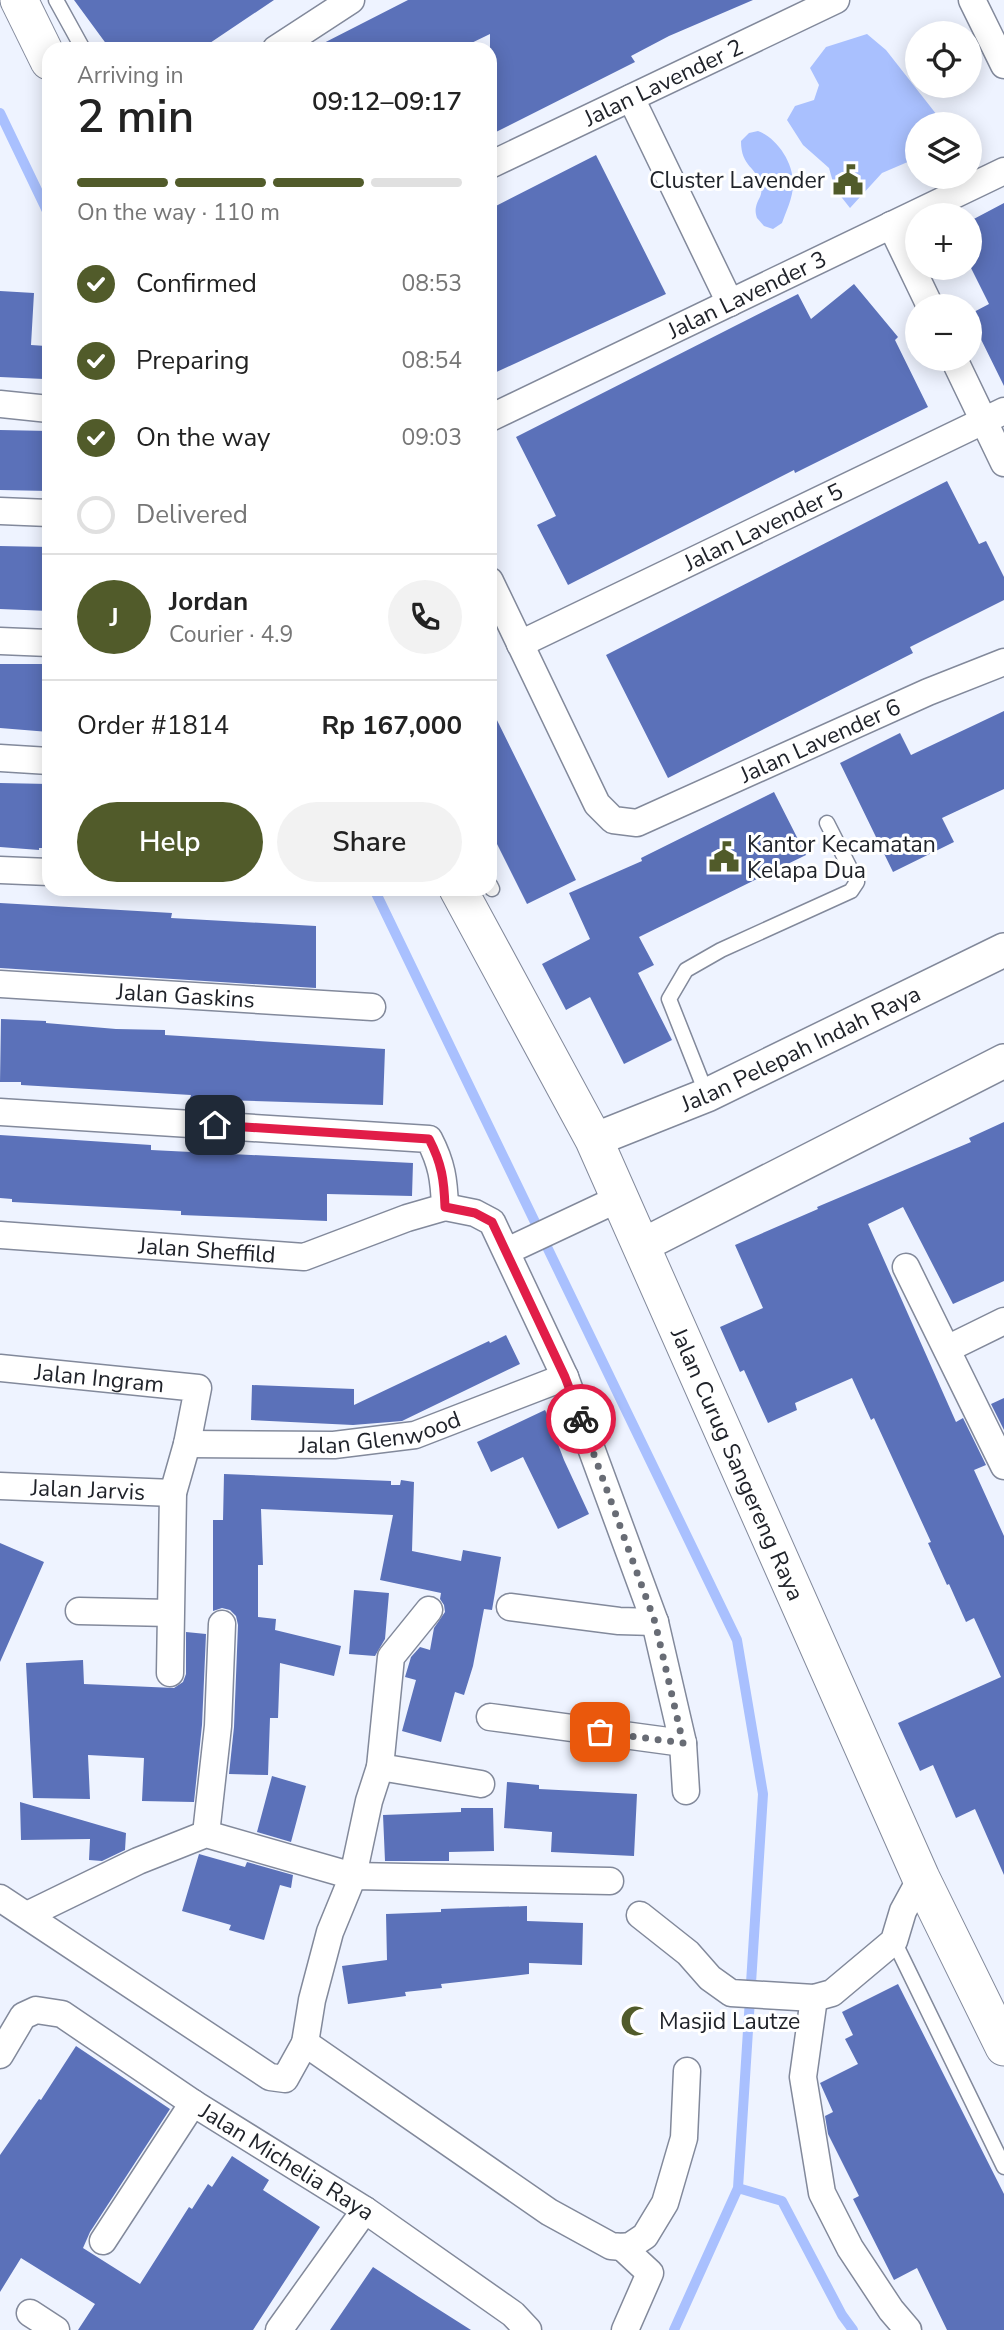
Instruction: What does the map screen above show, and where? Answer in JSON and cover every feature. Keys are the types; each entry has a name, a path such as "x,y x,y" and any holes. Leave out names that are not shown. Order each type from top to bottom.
{"main road":[{"path":"19,0 42,47"},
{"name":"Jalan Curug Sangereng Raya","path":"484,896 594,1140 610,1203 641,1246 922,1878 1004,2048"}],"street":[{"path":"287,42 351,0"},
{"name":"Jalan Lavender 2","path":"497,162 631,98 788,10 836,0"},
{"path":"972,0 1004,65"},
{"path":"631,98 730,303"},
{"name":"Jalan Lavender 3","path":"497,415 1004,171"},
{"path":"891,225 924,294"},
{"path":"962,371 994,416 1004,463"},
{"path":"0,404 42,408"},
{"name":"Jalan Lavender 5","path":"520,644 994,416"},
{"path":"0,511 42,513"},
{"path":"497,596 520,644"},
{"path":"0,641 42,643"},
{"name":"Jalan Lavender 6","path":"520,644 597,804 612,820 637,823 916,698 1004,662"},
{"path":"0,758 42,761"},
{"path":"0,870 42,872"},
{"name":"Jalan Pelepah Indah Raya","path":"594,1140 707,1095 1004,950"},
{"name":"Jalan Gaskins","path":"0,984 372,1007"},
{"path":"641,1246 1004,1061"},
{"path":"0,1112 429,1139 444,1176 445,1207 475,1213 492,1222 565,1377 655,1622 683,1743 686,1791"},
{"path":"507,1251 610,1203"},
{"name":"Jalan Sheffild","path":"0,1236 304,1257 407,1218 445,1207"},
{"path":"906,1267 1004,1465"},
{"path":"947,1349 1004,1321"},
{"name":"Jalan Ingram","path":"0,1368 198,1388 187,1444"},
{"name":"Jalan Glenwood","path":"187,1444 334,1445 415,1435 565,1377"},
{"path":"170,1673 173,1493 187,1444"},
{"name":"Jalan Jarvis","path":"0,1486 173,1493"},
{"path":"510,1607 619,1621 655,1622"},
{"path":"0,1898 270,2077 285,2079 305,2043 312,2000 330,1932 353,1876 380,1767 391,1657 429,1610"},
{"path":"79,1611 170,1613"},
{"path":"206,1834 218,1726 222,1623"},
{"path":"490,1717 683,1743"},
{"path":"380,1767 481,1784"},
{"path":"27,1915 138,1861 206,1834 353,1876 610,1881"},
{"path":"639,1915 688,1953 710,1978 731,1993 814,1998 832,1993 894,1941 903,1911 922,1878"},
{"path":"814,1998 803,2077 822,2193 850,2248 891,2311 908,2330"},
{"name":"Jalan Michelia Raya","path":"0,2055 23,2016 36,2010 62,2014 192,2102 365,2210 515,2325"},
{"path":"305,2043 550,2212 611,2246 622,2247 630,2246 645,2236 665,2203 684,2138 687,2071"},
{"path":"103,2241 192,2102"},
{"path":"279,2330 365,2210"},
{"path":"622,2247 650,2273 625,2330"},
{"path":"30,2313 56,2330"}],"lane":[{"path":"56,0 78,42"},
{"path":"707,1095 669,999 686,970 721,950 851,891 857,882 827,823"},
{"path":"894,1941 1004,2166"}],"water":[{"path":"867,34 886,50 905,74 905,98 924,98 935,112 905,112 905,163 882,173 850,208 835,189 829,168 803,145 787,120 795,106 814,100 819,85 810,68 826,47"},
{"path":"758,131 778,145 793,177 791,199 782,223 773,229 764,226 757,218 756,208 761,186 742,150 741,141 749,133"}],"building":[{"path":"74,0 274,0 211,42 105,42"},
{"path":"408,0 753,0 669,36 631,56 635,62 497,131 497,42 490,42 490,34 473,42 326,42"},
{"path":"596,155 666,294 497,372 497,205"},
{"path":"1004,203 1004,386 982,341 982,308 989,304 977,280 982,280 982,215"},
{"path":"854,284 898,337 895,340 905,360 905,371 910,371 928,407 795,473 794,470 568,585 537,525 556,516 516,437 798,294 811,319"},
{"path":"0,291 34,293 31,345 42,346 42,379 0,377"},
{"path":"0,430 42,431 42,491 0,490"},
{"path":"947,481 979,544 986,541 1004,577 1004,600 910,647 913,653 668,778 606,655"},
{"path":"0,546 42,547 42,611 0,609"},
{"path":"0,664 42,664 42,731 0,728"},
{"path":"1004,711 1004,789 942,818 954,842 893,872 840,763 900,733 911,755"},
{"path":"497,720 576,880 527,904 497,844"},
{"path":"0,783 42,784 42,848 0,847"},
{"path":"774,792 806,855 639,937 654,965 638,973 672,1040 624,1064 590,997 566,1010 542,964 590,939 569,893 642,861 641,858"},
{"path":"0,903 172,913 171,918 316,926 316,988 0,968"},
{"path":"1,1019 116,1029 165,1030 165,1035 385,1049 383,1105 190,1099 191,1095 0,1082"},
{"path":"1004,1122 1004,1281 953,1304 903,1207 868,1224 956,1422 963,1418 986,1465 974,1470 1004,1536 1004,1875 975,1809 956,1818 933,1765 920,1771 898,1723 1001,1677 974,1618 966,1622 949,1584 947,1585 928,1543 931,1542 874,1418 871,1420 852,1378 795,1403 797,1410 768,1423 744,1370 740,1372 720,1327 763,1308 735,1245 971,1142 969,1138"},
{"path":"0,1135 151,1145 151,1150 413,1163 412,1196 327,1194 327,1221 181,1215 181,1211 12,1202 12,1199 0,1198"},
{"path":"506,1335 520,1364 402,1421 353,1425 251,1420 252,1385 354,1389 354,1405"},
{"path":"1004,1398 1004,1430 991,1404"},
{"path":"545,1410 589,1514 558,1529 523,1457 491,1472 477,1442"},
{"path":"224,1474 391,1481 391,1485 400,1485 401,1480 414,1482 412,1551 461,1561 463,1550 501,1557 492,1610 484,1609 473,1666 464,1695 455,1692 441,1742 402,1731 416,1680 405,1677 411,1657 420,1647 430,1650 434,1628 445,1612 440,1599 441,1593 380,1580 393,1515 261,1509 263,1565 258,1565 258,1617 276,1619 275,1630 341,1646 334,1676 280,1663 278,1718 270,1718 268,1775 229,1774 234,1727 238,1625 236,1616 230,1610 222,1608 213,1611 213,1520 223,1520"},
{"path":"0,1543 44,1562 0,1662"},
{"path":"354,1590 389,1593 385,1639 375,1656 349,1654"},
{"path":"186,1632 206,1634 202,1725 194,1802 142,1801 144,1758 88,1755 90,1799 33,1798 26,1663 83,1660 84,1684 174,1688 183,1682 186,1674"},
{"path":"272,1776 306,1786 291,1842 257,1832"},
{"path":"507,1782 539,1785 539,1789 637,1794 634,1856 551,1852 552,1832 504,1828"},
{"path":"20,1802 126,1833 125,1850 102,1861 89,1860 90,1839 21,1840"},
{"path":"461,1808 493,1808 494,1851 449,1852 449,1861 385,1861 383,1815 461,1812"},
{"path":"199,1854 245,1867 247,1862 293,1875 291,1888 280,1885 264,1940 229,1930 231,1925 182,1911"},
{"path":"527,1906 527,1921 583,1923 582,1965 529,1963 529,1974 441,1984 442,1988 405,1992 406,1996 348,2004 342,1966 387,1960 386,1914"},
{"path":"898,1984 1004,2194 1004,2330 947,2330 917,2268 894,2280 853,2199 859,2196 828,2134 825,2116 833,2112 820,2083 858,2064 845,2039 853,2035 842,2012"},
{"path":"76,2046 170,2109 90,2232 83,2248 140,2284 189,2207 192,2209 208,2184 212,2187 232,2156 269,2180 263,2190 320,2227 253,2330 78,2330 95,2304 21,2258 0,2292 0,2155 39,2099 41,2100"},
{"path":"373,2267 419,2297 471,2330 330,2330"}],"waterway":[{"path":"0,113 42,200"},
{"path":"377,896 737,1640 763,1794 738,2188 674,2330"},
{"path":"738,2188 782,2201 842,2315 853,2330"}],"way so far":[{"path":"581,1419 655,1622 683,1743 600,1732"}],"place":[{"name":"Cluster Lavender","path":"848,180"},
{"name":"Kantor Kecamatan Kelapa Dua","path":"724,857"},
{"name":"Masjid Lautze","path":"636,2021"}],"route":[{"path":"215,1125 429,1139 444,1176 445,1207 475,1213 492,1222 565,1377 581,1419"}]}
